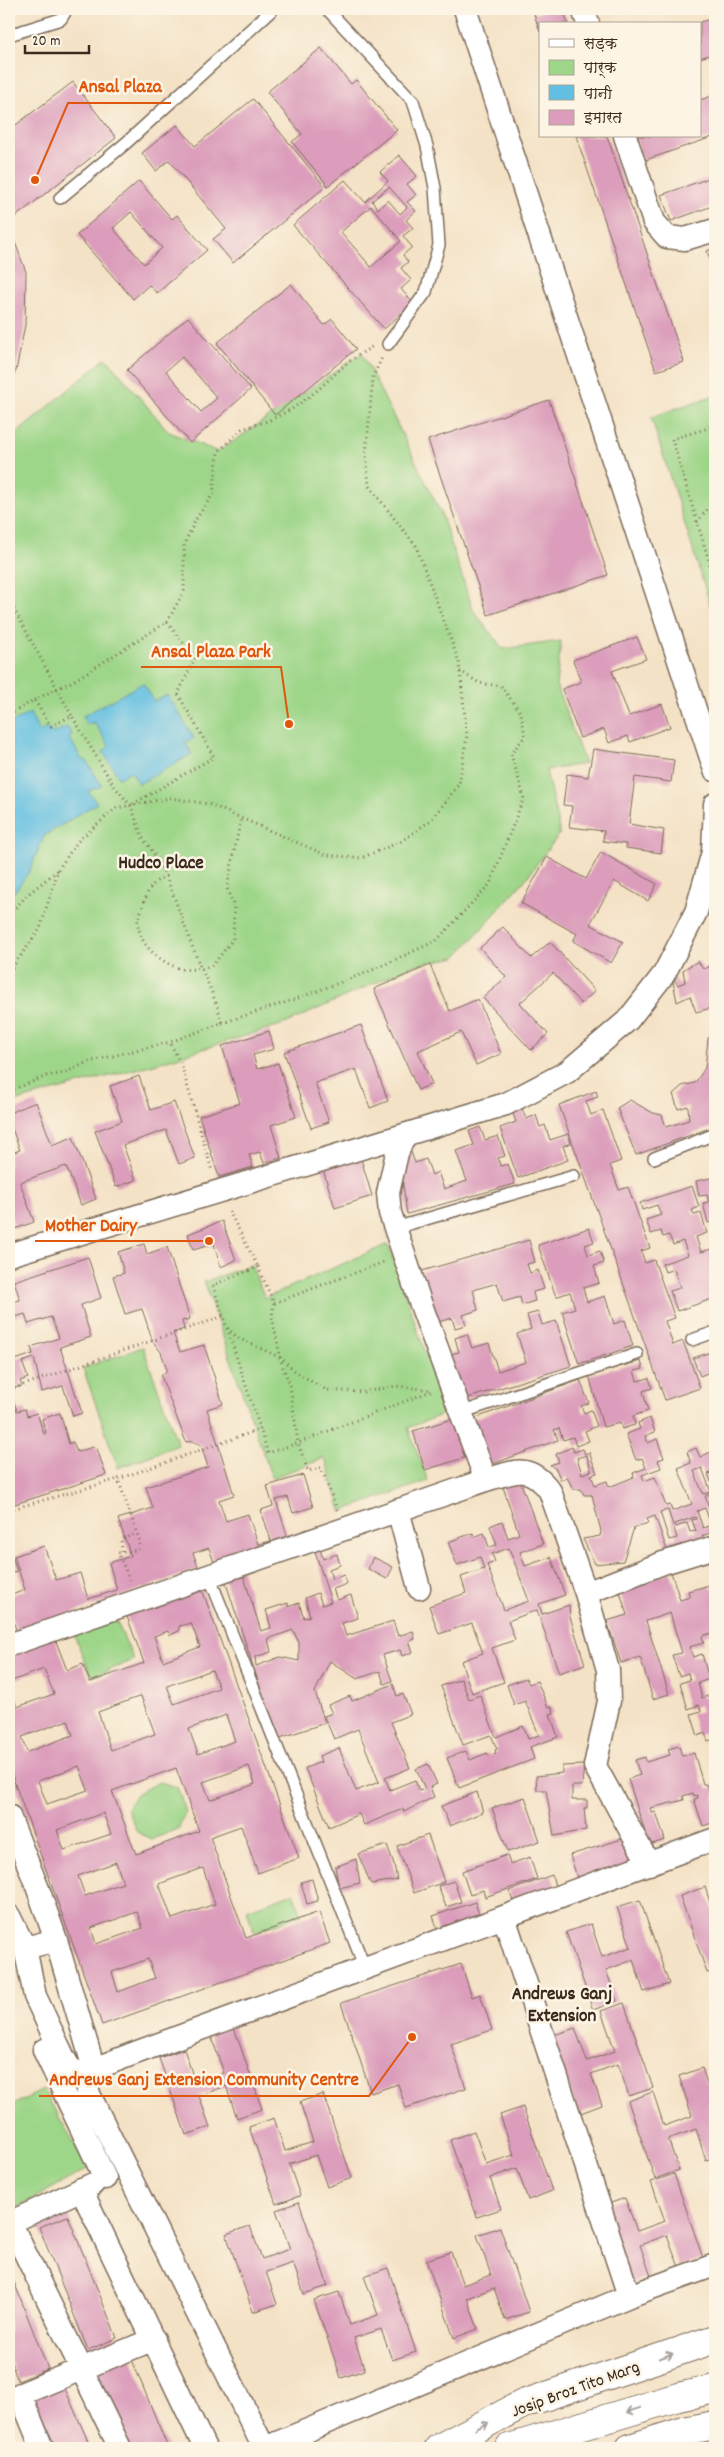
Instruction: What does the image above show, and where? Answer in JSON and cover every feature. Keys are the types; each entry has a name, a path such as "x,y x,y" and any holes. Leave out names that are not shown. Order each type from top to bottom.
{"main road":[{"name":"Josip Broz Tito Marg","path":"439,2448 523,2404 715,2339"},
{"name":"Josip Broz Tito Marg","path":"509,2448 678,2397 715,2389"},
{"path":"630,2448 684,2431 715,2425"}],"street":[{"path":"465,9 715,770"},
{"path":"582,9 587,22"},
{"path":"626,138 654,222 667,237 685,239 715,230"},
{"path":"9,1255 506,1104 567,1072 628,1020 664,974 691,921 714,853 715,804"},
{"path":"405,1135 397,1153 388,1193 390,1214 458,1407 486,1480"},
{"path":"9,1645 486,1480 513,1472 525,1472 540,1477 550,1492 586,1593 608,1670 609,1701 595,1766 649,1864"},
{"path":"398,1510 419,1588"},
{"path":"586,1593 663,1563 715,1546"},
{"path":"9,1816 38,1888 56,1940 91,2074 88,2092 265,2448 628,2296 715,2265"},
{"path":"9,1916 25,1948 35,1996 62,2056 69,2067 91,2074 365,1968 715,1838"},
{"path":"504,1917 628,2296"},
{"path":"25,1948 56,1940"},
{"path":"20,2000 105,2178"},
{"path":"120,2448 9,2223 126,2169"},
{"path":"81,2189 205,2448"},
{"path":"42,2448 12,2396 154,2339"}],"lane":[{"path":"9,35 61,19 67,9"},
{"path":"60,198 126,143 273,9"},
{"path":"327,9 412,102 427,146 435,188 439,245 426,292 388,344"},
{"path":"654,1158 715,1134"},
{"path":"395,1228 574,1176"},
{"path":"692,1340 715,1332"},
{"path":"458,1407 637,1354"},
{"path":"209,1576 365,1968"}],"path":[{"path":"9,715 58,688 167,622 184,591 184,545 196,519 213,494 218,452 242,429 268,421 292,409 348,362 394,332 373,376 366,454 369,486 416,546 459,662 467,736 459,784 431,820 402,841 361,858 326,855 210,804 170,798 116,808 77,842 58,870 27,895 9,915"},
{"path":"715,426 672,439 715,581"},
{"path":"697,522 715,500"},
{"path":"9,600 72,716 114,786 131,806 142,840 151,848 166,876 213,1001 220,1012 222,1023"},
{"path":"131,806 214,758 178,694 195,658 167,622"},
{"path":"9,1091 47,1076 64,1073 88,1062 170,1042 296,999 368,972 436,941 490,884 524,797 511,754 525,736 520,713 501,686 479,683 460,672"},
{"path":"34,700 51,726 72,716"},
{"path":"166,876 154,881 146,893 138,919 139,930 149,949 163,961 182,969 201,969 213,965 233,939 234,907 227,888 241,818"},
{"path":"9,972 40,930 58,870"},
{"path":"170,1042 181,1064 218,1191 258,1267 274,1303 272,1316 281,1358 290,1385 298,1443 308,1471 321,1468 344,1529"},
{"path":"274,1303 386,1261 389,1270"},
{"path":"258,1267 213,1285 268,1453 433,1391"},
{"path":"9,1390 224,1316"},
{"path":"228,1328 238,1338 281,1358 296,1372 326,1390 364,1392 396,1386 433,1391"},
{"path":"429,1381 438,1408 458,1407"},
{"path":"9,1510 118,1478 260,1429"},
{"path":"118,1478 140,1542 138,1550 118,1553 139,1600"},
{"path":"122,1552 121,1539 137,1534"}],"green space":[{"path":"362,353 441,513 473,610 503,649 561,641 556,685 585,764 546,770 560,833 525,880 456,957 414,965 287,1023 154,1064 9,1103 9,440 106,358 169,432 218,452"},
{"path":"715,395 715,620 651,417"},
{"path":"388,1244 446,1413 408,1428 428,1481 341,1511 325,1458 272,1478 204,1282 251,1265 265,1298"},
{"path":"143,1347 178,1445 118,1468 83,1368"},
{"path":"116,1620 134,1660 92,1677 73,1633"},
{"path":"159,1782 177,1787 186,1812 178,1829 152,1839 137,1832 127,1808 136,1794"},
{"path":"293,1893 302,1914 254,1932 247,1910"},
{"path":"43,2090 89,2168 9,2212 9,2107"}],"water":[{"path":"143,683 154,701 168,695 194,738 185,743 192,754 139,784 131,771 119,778 103,752 109,746 94,722 87,725 83,716"},
{"path":"30,713 39,732 47,728 52,733 68,727 72,735 69,737 82,760 86,760 102,786 88,791 97,803 44,836 29,872 9,899 9,724"}],"building":[{"path":"549,9 563,9 567,22 539,22 539,29 534,14"},
{"path":"715,18 715,53 702,57 702,22 700,22"},
{"path":"321,48 351,84 356,80 397,130 328,186 292,142 302,134 267,92"},
{"path":"73,82 116,138 9,222 9,130"},
{"path":"715,95 715,136 643,161 636,138 702,138 702,99"},
{"path":"253,99 325,187 233,263 213,239 226,229 169,160 156,171 142,153 177,125 195,146"},
{"path":"577,138 608,138 684,362 656,371"},
{"path":"399,155 417,176 407,184 416,195 407,202 416,211 406,220 413,228 403,236 412,247 403,255 408,262 401,268 411,280 401,289 413,303 384,329 293,225 345,180 365,202 388,181 380,172","holes":["389,187 407,207 400,214 388,200 378,209 372,201","371,206 401,241 371,267 341,232"]},
{"path":"715,176 715,205 671,221 661,195"},
{"path":"139,181 172,219 177,215 207,250 157,293 149,285 133,299 77,235","holes":["131,212 162,248 144,264 113,228"]},
{"path":"9,226 26,272 25,325 16,371 9,383"},
{"path":"715,248 715,274 707,251"},
{"path":"291,284 324,325 332,319 356,349 275,415 217,343"},
{"path":"188,317 251,389 190,443 127,370","holes":["182,357 217,398 201,412 166,371"]},
{"path":"549,400 608,575 488,615 428,440"},
{"path":"637,637 646,659 612,671 629,716 662,704 670,727 630,742 628,736 609,743 604,729 580,738 562,689 581,682 573,660"},
{"path":"593,749 674,760 671,782 635,777 629,824 664,830 661,853 626,848 626,844 603,841 604,831 569,827 572,806 563,805 567,774 588,777"},
{"path":"601,852 657,884 648,901 614,881 590,924 623,942 611,963 573,941 577,934 521,903 547,857 586,879"},
{"path":"503,927 531,958 550,942 595,991 581,1004 553,973 520,1003 548,1034 531,1050 483,998 506,977 480,948"},
{"path":"715,958 715,1007 696,1012 690,996 677,1002 672,976 678,985 685,982 683,970 698,961 703,969 709,967 710,961"},
{"path":"430,965 450,1011 478,999 501,1054 476,1065 461,1032 418,1051 432,1084 418,1090 374,989"},
{"path":"361,1025 388,1101 370,1108 356,1069 315,1083 329,1122 311,1128 284,1052"},
{"path":"269,1031 274,1049 253,1055 257,1069 278,1063 296,1117 271,1125 281,1158 264,1163 260,1152 249,1155 253,1167 219,1177 199,1116 240,1103 222,1046"},
{"path":"715,1035 715,1126 636,1155 617,1108 630,1100 653,1113 662,1115 666,1127 689,1120 688,1106 678,1109 673,1094 682,1086 695,1083 705,1068 708,1038"},
{"path":"139,1076 151,1110 174,1102 195,1158 179,1164 166,1130 123,1145 136,1180 116,1187 95,1131 122,1121 110,1086"},
{"path":"596,1091 598,1097 586,1101 591,1115 603,1110 621,1161 610,1165 619,1190 628,1187 650,1248 641,1251 645,1263 654,1260 675,1318 665,1321 673,1345 683,1341 700,1388 665,1400 559,1105"},
{"path":"36,1102 52,1145 73,1137 96,1199 81,1205 66,1166 20,1182 34,1222 15,1229 9,1212 9,1154 20,1150 9,1121 9,1113"},
{"path":"522,1108 526,1119 536,1115 540,1127 545,1125 550,1140 568,1134 571,1143 563,1146 568,1160 518,1178 500,1128 516,1122 512,1111"},
{"path":"480,1127 485,1140 498,1136 505,1156 498,1158 500,1166 508,1164 515,1184 407,1214 399,1156 411,1152 415,1163 426,1159 432,1175 438,1172 444,1189 467,1181 456,1151 474,1145 469,1131"},
{"path":"359,1152 372,1196 335,1208 321,1163"},
{"path":"715,1177 715,1221 708,1223 703,1203 709,1202 707,1195 699,1196 696,1181"},
{"path":"692,1186 699,1207 692,1210 694,1215 701,1213 707,1233 696,1237 701,1252 712,1249 715,1257 715,1298 677,1311 670,1291 680,1288 674,1269 665,1272 662,1264 688,1255 683,1241 673,1245 669,1235 663,1237 661,1231 651,1234 646,1220 661,1215 657,1205 642,1210 640,1203"},
{"path":"222,1221 236,1260 221,1267 214,1244 193,1250 188,1234"},
{"path":"589,1228 594,1242 585,1245 588,1255 600,1251 604,1263 594,1266 599,1283 583,1288 587,1302 605,1296 614,1324 625,1320 633,1346 579,1364 562,1312 575,1308 570,1292 556,1297 538,1245"},
{"path":"529,1240 535,1262 527,1264 530,1273 538,1270 544,1289 533,1292 535,1301 522,1305 520,1297 503,1302 497,1283 473,1290 478,1310 463,1315 466,1325 455,1328 452,1318 438,1322 422,1271"},
{"path":"144,1244 147,1254 167,1247 190,1319 182,1321 184,1329 173,1333 180,1352 204,1345 223,1404 207,1409 234,1495 219,1500 226,1521 248,1514 258,1544 271,1541 261,1510 273,1506 267,1486 303,1475 313,1507 293,1513 288,1497 276,1500 288,1538 215,1565 209,1548 193,1553 199,1569 17,1632 9,1610 9,1596 25,1590 14,1556 44,1546 56,1580 80,1573 88,1599 117,1590 109,1563 131,1556 118,1519 153,1508 146,1487 208,1467 201,1445 192,1441 186,1442 161,1376 167,1370 161,1352 153,1342 142,1309 125,1314 113,1276 124,1273 118,1252"},
{"path":"88,1257 101,1298 81,1305 91,1337 60,1347 82,1413 73,1416 63,1386 42,1392 34,1358 22,1362 28,1378 20,1381 22,1386 10,1389 17,1411 25,1409 27,1416 37,1413 44,1434 46,1433 42,1419 60,1413 69,1444 73,1442 77,1452 96,1446 106,1475 9,1506 9,1362 33,1354 31,1347 59,1338 51,1317 28,1324 25,1314 9,1319 9,1303 20,1300 14,1281"},
{"path":"538,1312 542,1325 556,1321 571,1366 465,1399 446,1355 459,1352 455,1338 467,1334 472,1348 489,1343 498,1371 526,1362 517,1334 531,1329 527,1315"},
{"path":"715,1339 715,1378 712,1371 700,1376 693,1358 714,1351 710,1340"},
{"path":"641,1361 643,1369 634,1371 637,1381 649,1378 652,1388 643,1391 648,1411 633,1416 635,1425 622,1429 620,1423 603,1427 589,1375"},
{"path":"580,1380 589,1403 581,1406 584,1413 591,1410 597,1426 585,1431 589,1441 576,1446 573,1437 563,1440 559,1428 554,1430 558,1440 490,1465 473,1419"},
{"path":"455,1418 467,1457 425,1470 413,1431"},
{"path":"650,1418 655,1432 645,1436 648,1443 657,1439 664,1458 658,1460 661,1468 642,1475 644,1481 655,1477 666,1506 670,1505 672,1511 692,1504 678,1468 691,1463 687,1452 696,1448 700,1457 715,1450 715,1471 708,1474 711,1482 715,1481 715,1499 713,1493 705,1496 715,1523 715,1531 702,1536 705,1542 684,1550 682,1544 667,1550 655,1516 647,1519 648,1523 634,1528 623,1561 595,1564 583,1539 600,1536 601,1531 592,1495 584,1495 581,1489 573,1489 567,1477 561,1480 556,1469 550,1465 559,1462 556,1454 572,1447 574,1452 583,1449 585,1454 589,1452 597,1473 591,1475 595,1485 607,1481 609,1487 634,1477 633,1473 646,1468 642,1458 636,1460 626,1434 640,1429 638,1423","holes":["587,1455 591,1471 582,1474 577,1458","702,1468 711,1492 703,1494 694,1471","705,1508 711,1525 703,1528 697,1511","668,1510 677,1538 669,1540 660,1512","695,1517 696,1519 692,1520 696,1531 690,1532 687,1523 676,1527 675,1524"]},
{"path":"520,1480 543,1544 520,1552 525,1566 551,1557 565,1595 539,1604 542,1614 569,1605 570,1617 585,1664 559,1673 537,1610 508,1621 515,1640 492,1648 504,1682 472,1693 461,1661 483,1653 472,1623 439,1634 429,1606 466,1593 461,1577 484,1569 480,1557 457,1565 448,1542 473,1533 474,1537 484,1533 489,1547 497,1545 490,1526 502,1521 508,1538 519,1534 503,1487","holes":["509,1548 529,1601 504,1610 487,1565 495,1562 492,1554"]},
{"path":"331,1536 334,1545 320,1549 323,1559 337,1554 340,1565 329,1569 332,1579 344,1575 347,1584 333,1589 337,1600 351,1595 358,1618 342,1623 346,1636 393,1621 398,1636 413,1631 415,1639 409,1641 413,1652 402,1656 400,1650 383,1655 392,1681 384,1684 380,1671 357,1679 330,1661 315,1692 325,1723 277,1739 223,1574 241,1568 261,1631 271,1628 266,1610 288,1603 288,1607 299,1603 304,1618 310,1616 305,1598 318,1593 322,1605 331,1602 312,1542","holes":["293,1630 299,1643 299,1661 280,1657 256,1666 255,1657 271,1652 268,1639"]},
{"path":"9,1548 17,1571 9,1574"},
{"path":"373,1557 393,1567 387,1579 368,1569"},
{"path":"671,1572 680,1600 690,1597 688,1591 710,1585 711,1589 715,1588 715,1632 702,1636 704,1643 689,1647 693,1657 702,1654 709,1679 698,1683 702,1698 714,1694 715,1739 708,1741 705,1733 698,1736 691,1714 701,1711 699,1705 688,1709 680,1683 690,1680 688,1673 679,1676 672,1655 682,1653 670,1613 646,1621 669,1694 653,1699 640,1657 621,1663 607,1621 627,1615 619,1589"},
{"path":"200,1584 299,1858 258,1873 241,1826 210,1837 246,1938 319,1912 330,1943 102,2025 9,1767 9,1684 17,1707 54,1694 44,1669 9,1682 9,1652 54,1636 67,1670 83,1664 90,1682 144,1663 125,1611","holes":["191,1623 200,1647 163,1661 154,1636 168,1631 170,1635 179,1631 179,1626","212,1670 219,1688 174,1704 167,1686","141,1696 155,1734 111,1750 98,1712","226,1715 235,1741 198,1754 189,1729","68,1720 73,1735 27,1752 22,1737","79,1766 88,1790 47,1804 38,1781","249,1766 255,1784 210,1800 203,1782","176,1768 199,1831 136,1854 112,1791","103,1813 111,1834 64,1850 57,1830","116,1862 123,1883 85,1896 78,1876","203,1868 215,1904 172,1919 159,1884","137,1912 143,1928 96,1944 91,1928","148,1959 155,1978 118,1992 112,1972"]},
{"path":"526,1678 529,1684 537,1681 548,1707 551,1706 554,1713 550,1714 558,1737 530,1747 534,1759 459,1788 447,1758 466,1751 470,1760 487,1753 489,1756 496,1753 495,1750 497,1749 491,1735 463,1745 441,1686 461,1679 469,1699 480,1695 496,1737 523,1726 528,1739 539,1735 525,1701 514,1705 507,1685"},
{"path":"393,1684 397,1696 403,1694 411,1714 391,1722 410,1768 385,1778 390,1790 415,1780 419,1791 425,1789 416,1769 428,1764 437,1784 430,1787 434,1797 404,1812 403,1809 364,1825 359,1814 329,1827 305,1768 321,1762 319,1756 339,1748 356,1791 379,1782 358,1729 334,1739 324,1716 332,1713 328,1705 350,1696 352,1701"},
{"path":"679,1746 682,1756 694,1753 703,1784 706,1784 708,1789 715,1786 715,1822 703,1826 694,1799 698,1798 693,1793 683,1796 684,1800 650,1808 652,1813 656,1812 665,1840 652,1844 655,1851 580,1887 570,1855 645,1832 628,1779 640,1775 635,1760 645,1757 646,1762 670,1755 668,1749"},
{"path":"584,1765 582,1786 572,1786 572,1800 587,1800 587,1808 584,1808 586,1830 554,1836 546,1790 537,1790 536,1776 562,1773 562,1766"},
{"path":"477,1792 483,1812 450,1826 441,1806"},
{"path":"525,1797 540,1841 508,1852 492,1808"},
{"path":"428,1835 444,1882 414,1893 397,1846"},
{"path":"387,1845 394,1864 397,1880 371,1884 358,1854"},
{"path":"507,1855 510,1864 530,1857 537,1879 485,1897 483,1890 470,1895 462,1871"},
{"path":"356,1859 360,1883 339,1888 335,1867"},
{"path":"552,1875 556,1890 515,1906 509,1891"},
{"path":"312,1879 318,1901 307,1904 301,1882"},
{"path":"454,1881 461,1902 446,1907 438,1886"},
{"path":"705,1887 715,1917 715,1971 707,1973 680,1896"},
{"path":"640,1900 669,1984 644,1992 633,1960 606,1970 617,2001 593,2010 566,1932 591,1924 602,1957 631,1947 617,1907"},
{"path":"475,1902 481,1921 439,1934 433,1916"},
{"path":"461,1964 472,1997 480,1994 492,2030 451,2044 466,2088 406,2108 398,2084 371,2093 341,2003"},
{"path":"624,2003 653,2088 629,2096 618,2064 591,2074 602,2105 578,2114 551,2036 575,2028 587,2061 615,2051 601,2011"},
{"path":"233,2025 262,2109 237,2118 226,2086 199,2096 210,2127 186,2135 159,2058 184,2049 195,2082 224,2073 210,2033"},
{"path":"702,2068 715,2108 715,2158 706,2161 696,2129 668,2139 679,2170 655,2179 628,2101 653,2092 664,2126 692,2116 679,2076"},
{"path":"323,2094 352,2178 327,2187 316,2155 289,2164 300,2196 276,2204 249,2127 274,2118 285,2151 313,2142 300,2102"},
{"path":"523,2107 552,2191 528,2200 517,2168 490,2178 501,2209 477,2217 450,2140 474,2131 486,2164 514,2155 500,2115"},
{"path":"674,2174 703,2258 679,2267 667,2235 640,2245 651,2276 627,2284 600,2207 625,2198 637,2231 665,2221 651,2182"},
{"path":"299,2202 328,2286 304,2294 293,2263 266,2272 277,2304 253,2312 226,2234 250,2226 262,2259 290,2249 276,2210"},
{"path":"68,2216 117,2338 88,2350 39,2227"},
{"path":"500,2227 529,2312 505,2320 494,2288 467,2298 478,2329 454,2338 426,2260 451,2252 463,2285 491,2275 477,2235"},
{"path":"388,2268 416,2352 392,2360 381,2329 354,2338 365,2370 341,2378 314,2300 339,2292 350,2325 378,2315 364,2276"},
{"path":"9,2269 48,2369 18,2381 9,2357"},
{"path":"130,2355 168,2448 125,2448 94,2370"},
{"path":"62,2382 91,2448 56,2448 32,2396"}],"place":[{"name":"Ansal Plaza","path":"35,180"},
{"name":"Ansal Plaza Park","path":"289,724"},
{"name":"Mother Dairy","path":"209,1241"},
{"name":"Andrews Ganj Extension Community Centre","path":"412,2037"}],"district":[{"name":"Hudco Place","path":"161,861"},
{"name":"Andrews Ganj Extension","path":"562,2003"}]}
